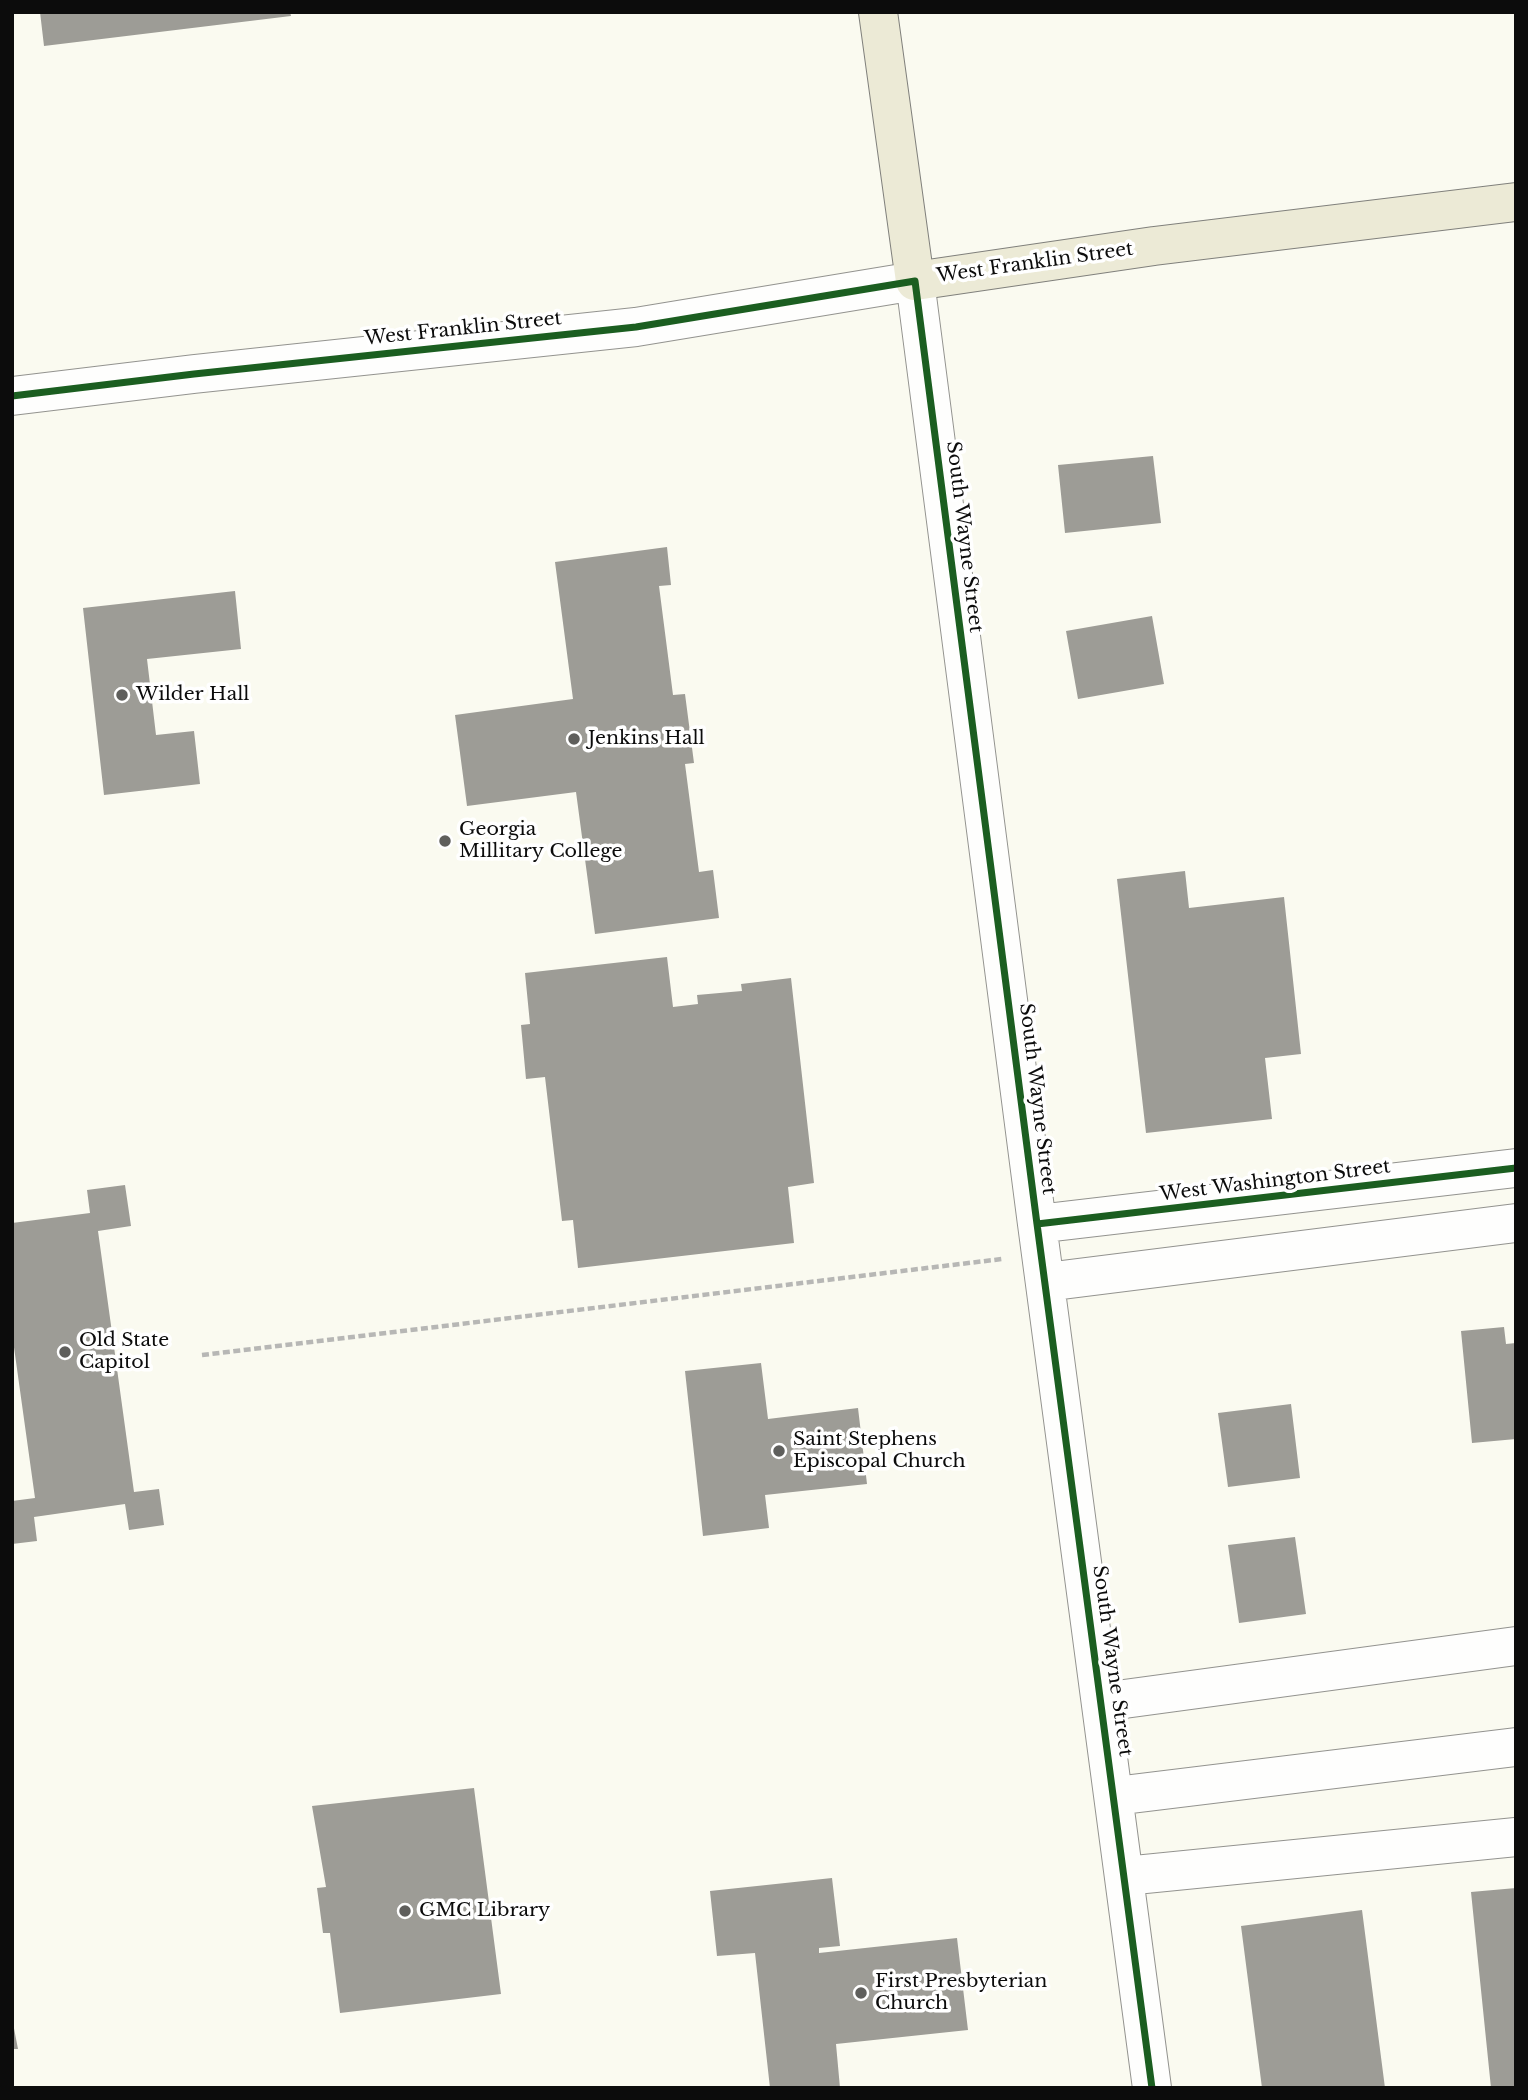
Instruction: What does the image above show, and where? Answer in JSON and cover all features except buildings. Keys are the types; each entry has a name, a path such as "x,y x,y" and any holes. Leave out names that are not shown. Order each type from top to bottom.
{"main road":[{"name":"South Wayne Street","path":"878,12 915,281"},
{"name":"West Franklin Street","path":"915,281 1154,246 1516,202"}],"street":[{"name":"West Franklin Street","path":"12,396 194,373 636,327 915,281"},
{"name":"South Wayne Street","path":"915,281 1152,2088"},
{"name":"West Washington Street","path":"1041,1254 1516,1168"},
{"path":"1041,1254 1516,1223"},
{"path":"1102,1702 1516,1646"},
{"path":"1115,1796 1516,1747"},
{"path":"1125,1876 1516,1837"}],"path":[{"path":"202,1355 1041,1254"}],"cycle path":[{"path":"12,396 636,327 915,281 1152,2088"},
{"path":"1037,1224 1516,1168"}],"place":[{"name":"Wilder Hall","path":"122,695"},
{"name":"Jenkins Hall","path":"574,739"},
{"name":"Georgia Millitary College","path":"445,841"},
{"name":"Old State Capitol","path":"65,1352"},
{"name":"Saint Stephens Episcopal Church","path":"779,1451"},
{"name":"GMC Library","path":"405,1911"},
{"name":"First Presbyterian Church","path":"861,1993"}]}
